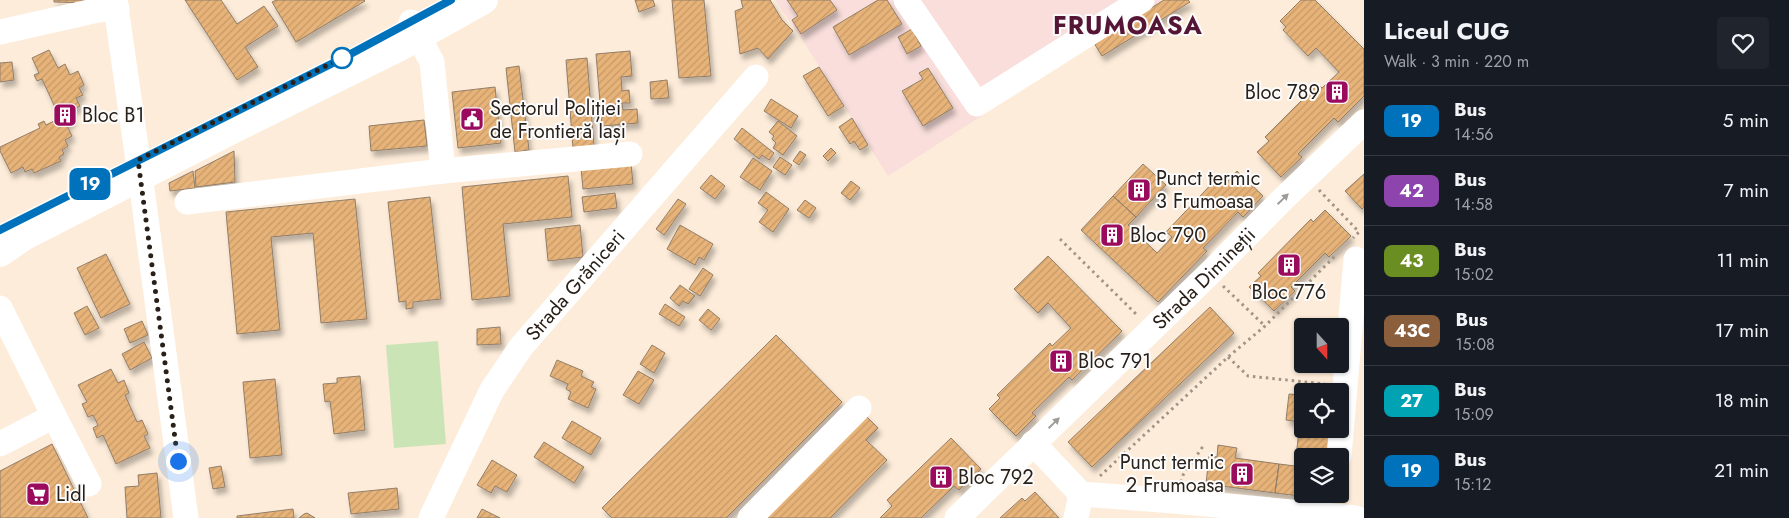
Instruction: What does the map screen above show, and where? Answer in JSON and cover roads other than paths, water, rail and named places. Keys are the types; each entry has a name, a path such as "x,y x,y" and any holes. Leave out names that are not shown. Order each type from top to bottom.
{"main road":[{"path":"415,30 451,0"},
{"path":"0,230 139,169 415,30 484,0"},
{"path":"0,253 25,236 139,169"}],"street":[{"path":"906,0 977,104 1142,0"},
{"path":"0,32 98,10 116,4 186,518"},
{"path":"415,30 432,62 443,171"},
{"name":"Strada Grăniceri","path":"431,518 492,390 521,347 756,77"},
{"name":"Strada Dimineții","path":"957,518 1364,122"},
{"path":"187,202 443,171 630,154"},
{"path":"1339,448 1346,386 1349,250"},
{"path":"0,308 89,484"},
{"path":"750,518 859,408"},
{"path":"0,444 54,416"},
{"path":"1033,443 1081,494 1341,509"},
{"path":"1076,518 1081,494"}],"place":[{"name":"Bloc 789","path":"1337,92"},
{"name":"Bloc B1","path":"65,115"},
{"name":"Sectorul Poliției de Frontieră Iași","path":"472,119"},
{"name":"Punct termic 3 Frumoasa","path":"1139,190"},
{"name":"Bloc 790","path":"1112,235"},
{"name":"Bloc 776","path":"1289,265"},
{"name":"Bloc 791","path":"1061,361"},
{"name":"Punct termic 2 Frumoasa","path":"1242,474"},
{"name":"Bloc 792","path":"941,477"},
{"name":"Lidl","path":"38,494"}],"district":[{"name":"FRUMOASA","path":"1128,25"}]}
